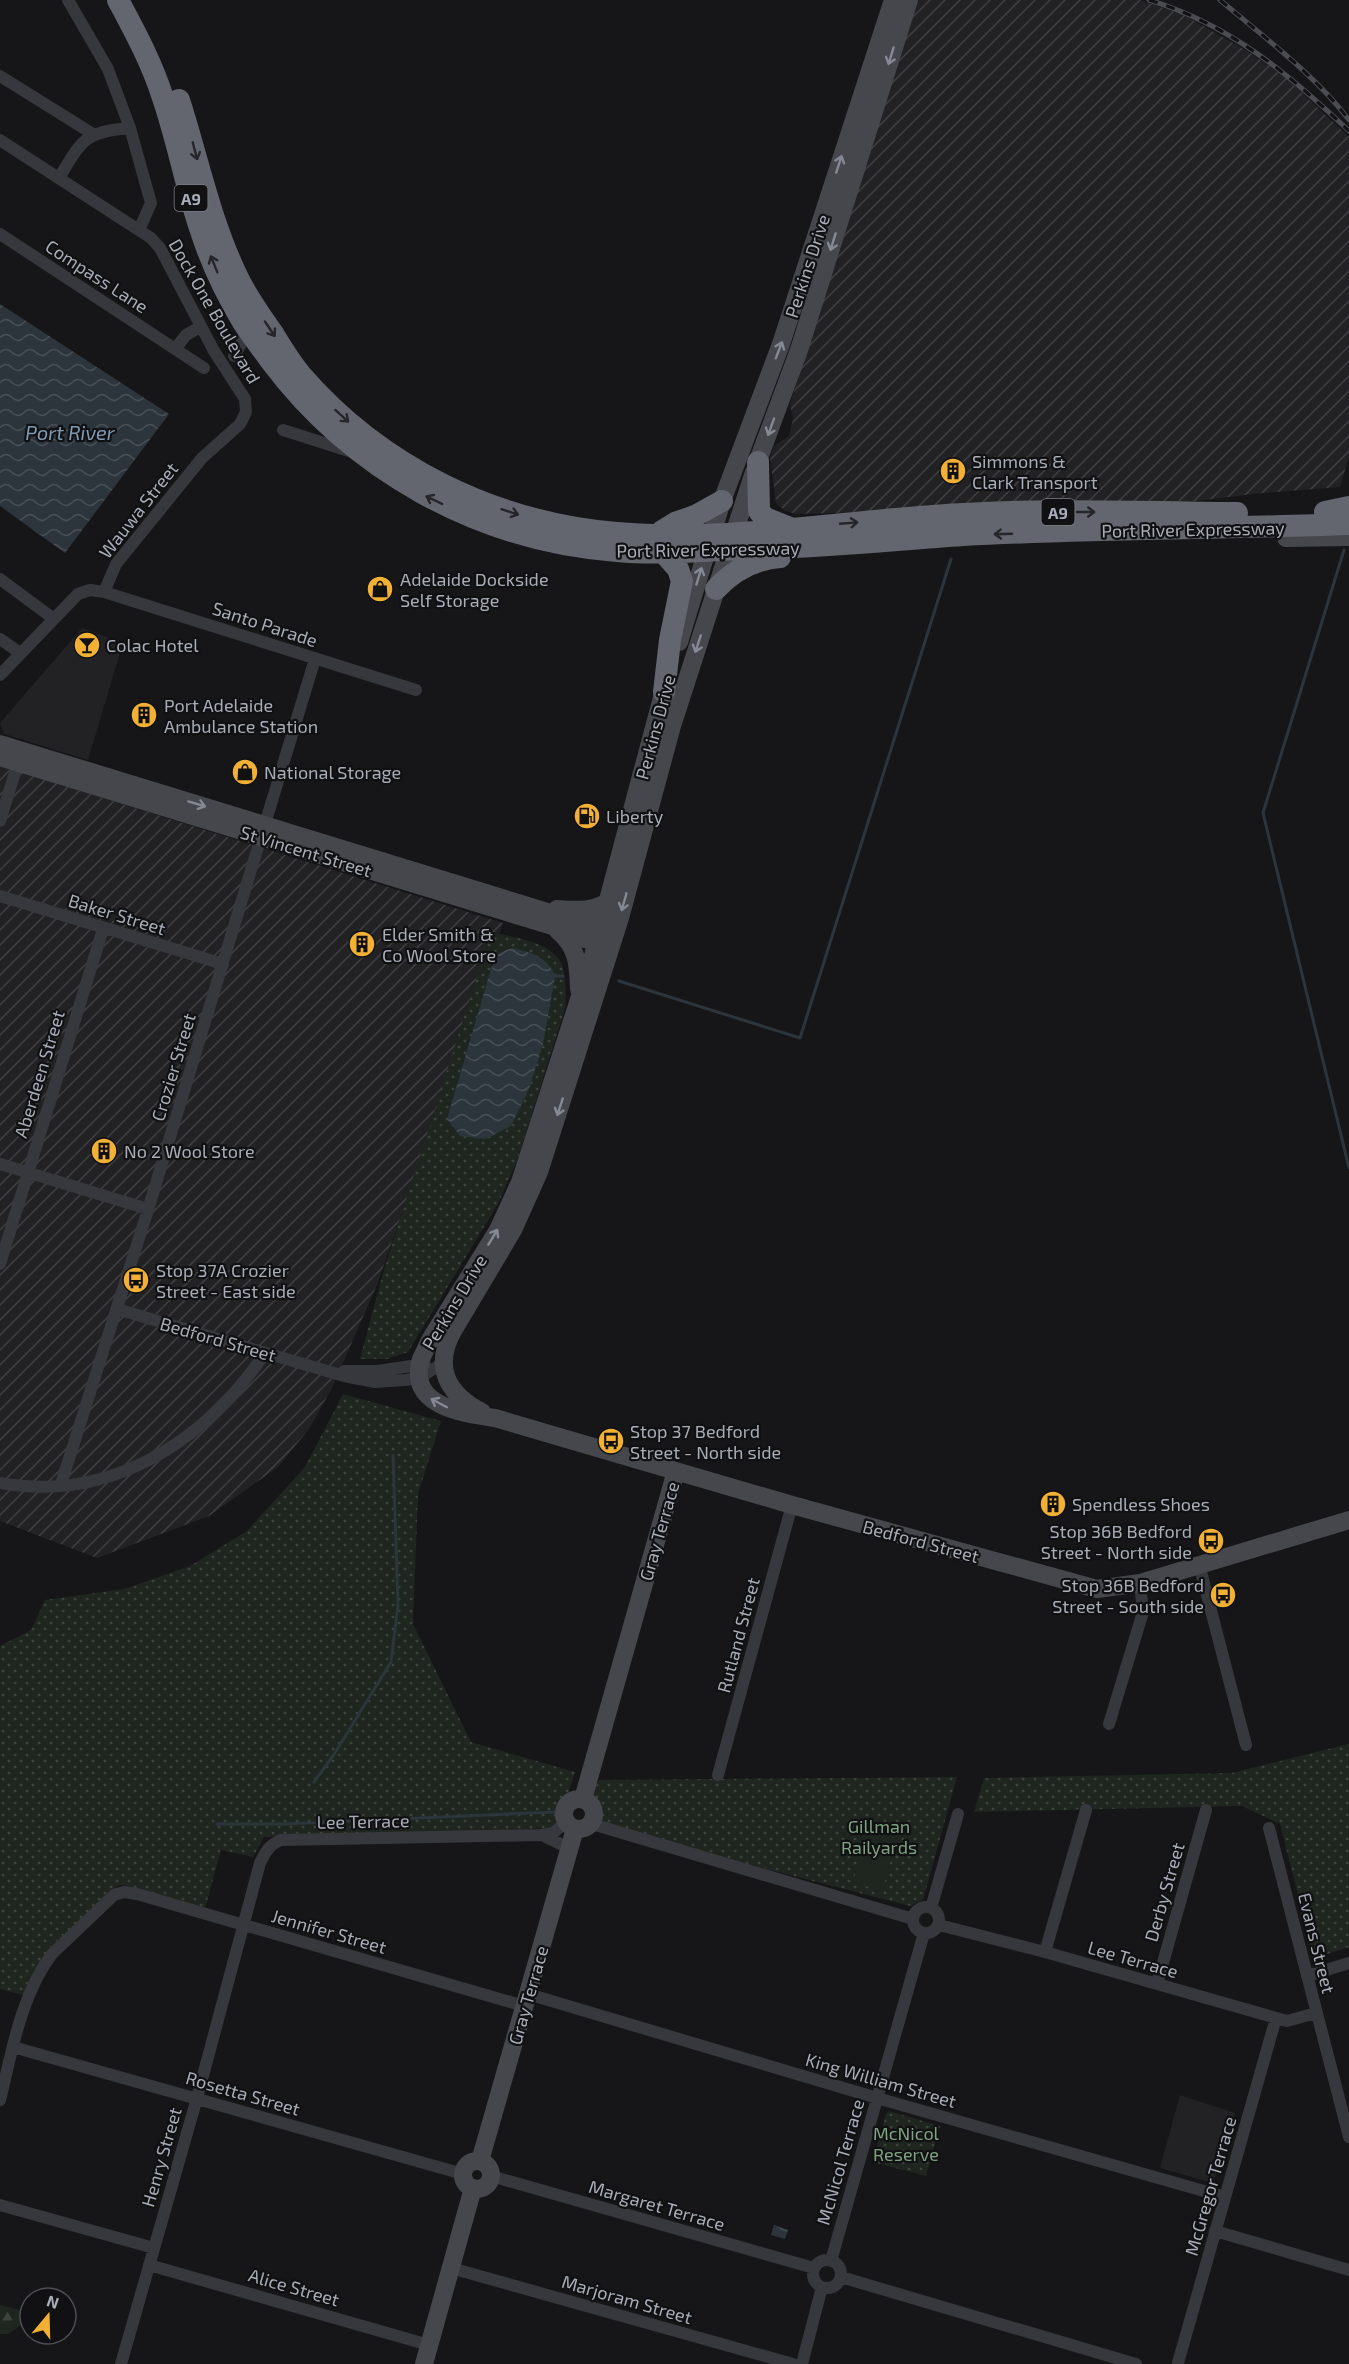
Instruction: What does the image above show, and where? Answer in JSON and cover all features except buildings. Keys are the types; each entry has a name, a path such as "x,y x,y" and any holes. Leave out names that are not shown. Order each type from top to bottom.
{"highway":[{"name":"Port River Expressway","path":"118,0 146,54 163,97 201,232 219,276 244,324 289,385 328,427 362,455 420,493 461,513 523,535 610,551 661,543 866,542 965,535 1349,524"},
{"name":"Port River Expressway","path":"134,0 163,55 193,144 213,221 238,279 297,370 340,415 374,444 410,468 474,500 525,517 661,543"},
{"path":"758,460 759,511 765,518 791,528"},
{"path":"664,692 670,640 682,581 678,569 661,543 675,523 695,516 722,501"},
{"name":"Port River Expressway","path":"732,541 791,528 994,512 1325,512 1349,509"},
{"path":"1125,530 1169,536 1286,538"},
{"path":"716,589 734,573 768,559 849,550 866,542"}],"street":[{"path":"68,0 108,69 130,128 151,203 139,230"},
{"name":"Perkins Drive","path":"495,1418 460,1398 448,1382 443,1363 445,1348 530,1197 603,937 609,901 664,692 709,543 722,501 782,344 893,0"},
{"name":"Perkins Drive","path":"419,1371 430,1340 498,1230 512,1202 603,937 758,460 799,350 909,0"},
{"path":"0,76 93,134"},
{"path":"59,178 77,148 93,134 106,130 130,128"},
{"name":"Dock One Boulevard","path":"0,140 151,238 160,248 200,327 244,399 246,412 240,424 202,458"},
{"name":"Compass Lane","path":"0,234 204,368"},
{"path":"234,356 243,340 244,324"},
{"path":"175,349 186,335 200,327"},
{"path":"283,430 362,455"},
{"name":"Wauwa Street","path":"104,592 116,564 202,458"},
{"path":"1286,538 1349,537"},
{"path":"0,579 54,619"},
{"path":"0,675 78,594 90,590 104,592"},
{"name":"Santo Parade","path":"104,592 416,690"},
{"path":"0,639 20,653"},
{"name":"Crozier Street","path":"62,1484 315,659"},
{"name":"St Vincent Street","path":"0,744 263,831 603,937"},
{"name":"St Vincent Street","path":"0,758 263,831"},
{"path":"0,821 18,763"},
{"name":"Baker Street","path":"0,896 102,929 223,964"},
{"path":"580,1000 575,952 552,920 556,909 596,908 609,901"},
{"name":"Aberdeen Street","path":"0,1264 102,929"},
{"path":"0,1164 148,1209"},
{"name":"Bedford Street","path":"117,1310 370,1382 443,1363"},
{"path":"0,1483 30,1486 62,1484 98,1479 127,1471 183,1440 221,1408 265,1353"},
{"path":"419,1371 425,1392 436,1402 462,1412 495,1418"},
{"name":"Bedford Street","path":"495,1418 792,1505 1097,1589 1140,1582 1349,1520"},
{"name":"Gray Terrace","path":"583,1799 676,1471"},
{"name":"Rutland Street","path":"718,1775 792,1505"},
{"path":"1199,1564 1246,1745"},
{"path":"1109,1724 1143,1612 1140,1582"},
{"path":"578,1825 594,1811 592,1806 583,1799 575,1799 565,1807 564,1815 578,1825 913,1919"},
{"path":"1045,1952 1086,1810"},
{"name":"Derby Street","path":"1157,1984 1206,1810"},
{"path":"931,1908 958,1814"},
{"name":"Gray Terrace","path":"480,2161 569,1848 578,1825"},
{"name":"Lee Terrace","path":"243,1925 260,1863 266,1850 281,1840 542,1835 578,1825"},
{"name":"Evans Street","path":"1269,1828 1306,1976 1346,2115 1349,2137"},
{"name":"Lee Terrace","path":"542,1835 569,1848"},
{"name":"Jennifer Street","path":"13,2046 26,2005 45,1963 114,1894 124,1892 526,2000"},
{"path":"931,1908 938,1913 939,1925 931,1933 924,1934 915,1927 913,1919 919,1909 931,1908"},
{"name":"Henry Street","path":"121,2364 197,2098 243,1925"},
{"name":"Lee Terrace","path":"939,1925 1045,1952 1287,2021 1316,2013"},
{"name":"McNicol Terrace","path":"831,2261 924,1934"},
{"path":"1306,1976 1349,1963"},
{"name":"King William Street","path":"526,2000 1226,2197"},
{"name":"McGregor Terrace","path":"1175,2364 1226,2197 1276,2018"},
{"path":"0,2100 13,2046"},
{"name":"Rosetta Street","path":"13,2046 197,2098 468,2181"},
{"path":"424,2364 451,2268 468,2181 467,2164 480,2161 488,2167 491,2176 483,2187 468,2181"},
{"name":"Margaret Terrace","path":"491,2176 814,2268"},
{"path":"0,2205 154,2248"},
{"path":"1215,2231 1349,2270"},
{"path":"831,2261 839,2267 841,2277 832,2287 822,2287 813,2277 814,2268 820,2262 831,2261"},
{"name":"Alice Street","path":"149,2265 429,2345"},
{"name":"Marjoram Street","path":"451,2268 793,2364"},
{"path":"841,2277 1136,2364"},
{"path":"802,2364 822,2287"}],"shaded area":[{"path":"918,0 1140,0 1184,15 1249,52 1284,76 1349,137 1349,457 1340,487 1262,493 1171,504 795,514 784,510 776,503 770,458 774,446 789,436 793,419 790,404"},
{"path":"82,628 123,643 88,760 4,734 0,723"},
{"path":"0,766 503,923 377,1285 332,1388 309,1429 278,1467 209,1516 97,1558 0,1521"},
{"path":"1180,2095 1235,2113 1213,2183 1160,2168"}],"green space":[{"path":"491,932 536,943 558,958 564,975 565,1009 518,1158 498,1204 408,1352 387,1359 360,1359 383,1273"},
{"path":"343,1394 441,1421 418,1494 413,1624 471,1742 575,1772 558,1828 264,1837 253,1857 221,1850 205,1909 119,1885 48,1949 26,1996 0,1989 0,1646 31,1630 45,1600 124,1589 190,1566 247,1531 305,1467"},
{"path":"1349,1744 1349,1947 1314,1958 1280,1824 1242,1806 974,1812 984,1778 1232,1773"},
{"name":"Gillman Railyards","path":"957,1777 923,1900 910,1906 597,1825 590,1797 599,1780"},
{"path":"869,1828 898,1836 882,1891 853,1882"},
{"name":"McNicol Reserve","path":"889,2111 940,2126 926,2176 873,2162 886,2114"},
{"path":"0,2305 18,2310 18,2327 8,2334 0,2334"}],"water":[{"name":"Port River","path":"0,304 169,414 65,553 0,506"},
{"path":"512,948 538,956 548,964 555,976 543,1044 529,1089 511,1126 486,1139 460,1136 447,1119 491,969 499,953"},
{"path":"774,2225 788,2230 785,2239 771,2235"}],"waterway":[{"path":"1344,550 1263,813 1349,1168"},
{"path":"619,981 800,1038 951,559"},
{"path":"555,976 563,976"},
{"path":"314,1782 333,1756 391,1662 398,1605 393,1455"},
{"path":"217,1824 284,1824 556,1812"}],"railway":[{"path":"1149,0 1178,10 1232,37 1304,90 1349,131"},
{"path":"1220,0 1305,72 1349,120"}],"place":[{"name":"Simmons & Clark Transport","path":"953,471"},
{"name":"Adelaide Dockside Self Storage","path":"380,589"},
{"name":"Colac Hotel","path":"87,645"},
{"name":"Port Adelaide Ambulance Station","path":"144,715"},
{"name":"National Storage","path":"245,772"},
{"name":"Liberty","path":"587,816"},
{"name":"Elder Smith & Co Wool Store","path":"362,944"},
{"name":"No 2 Wool Store","path":"104,1151"},
{"name":"Stop 37A Crozier Street - East side","path":"136,1280"},
{"name":"Stop 37 Bedford Street - North side","path":"611,1441"},
{"name":"Spendless Shoes","path":"1053,1504"},
{"name":"Stop 36B Bedford Street - North side","path":"1211,1541"},
{"name":"Stop 36B Bedford Street - South side","path":"1223,1595"}]}
